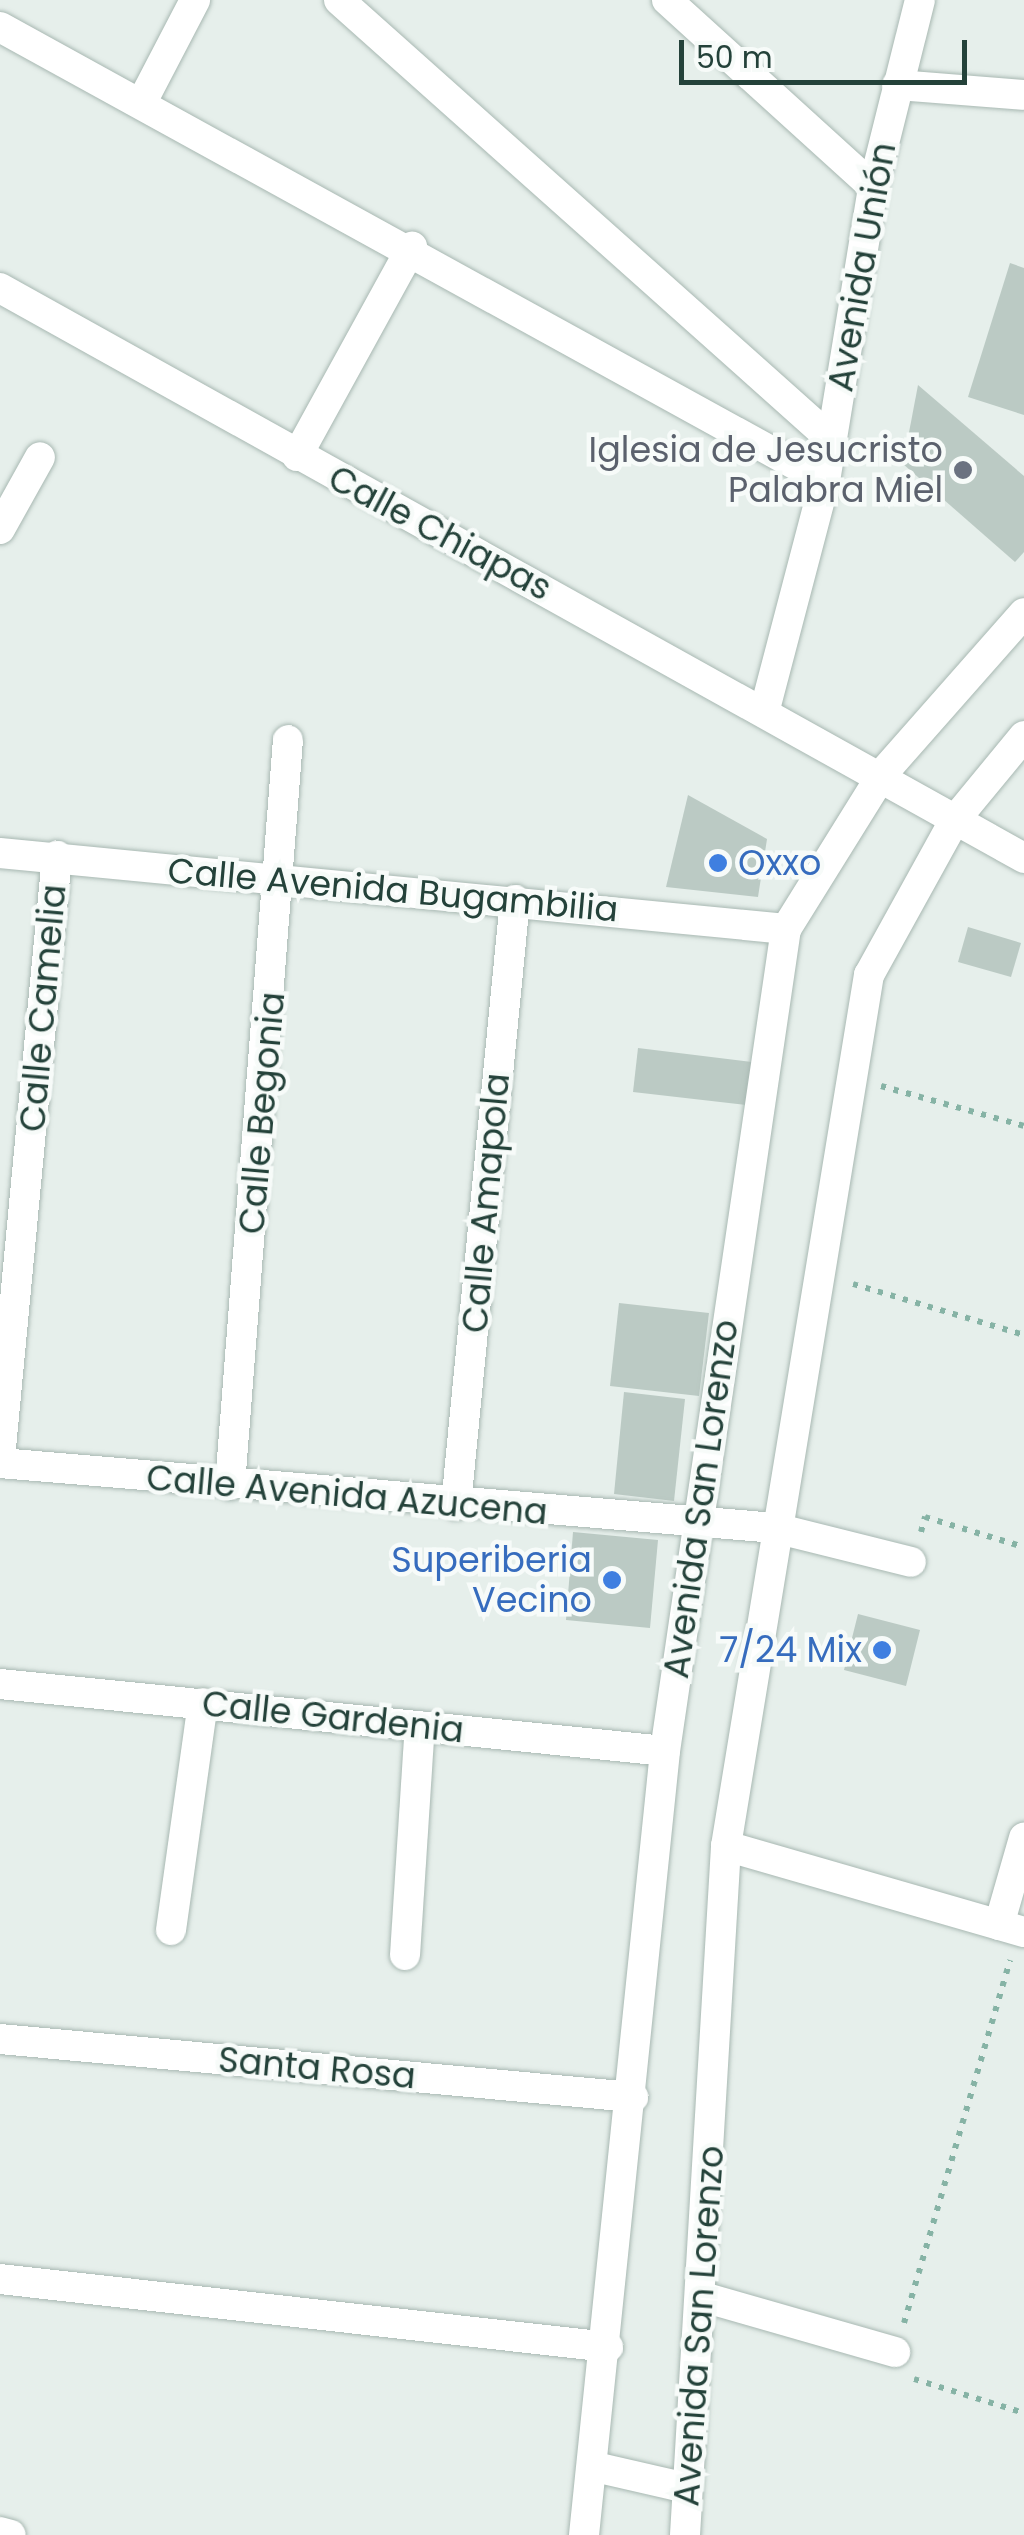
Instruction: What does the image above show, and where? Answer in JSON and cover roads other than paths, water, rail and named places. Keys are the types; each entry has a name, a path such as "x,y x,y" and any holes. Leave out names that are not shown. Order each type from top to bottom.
{"street":[{"path":"142,102 195,0"},
{"path":"338,0 831,439"},
{"path":"667,0 873,187"},
{"name":"Avenida Unión","path":"764,708 826,481 873,187 920,0"},
{"path":"0,27 412,247 826,481"},
{"path":"896,85 1024,95"},
{"path":"297,456 412,247"},
{"name":"Calle Chiapas","path":"0,288 297,456 883,773 954,821 1024,858"},
{"path":"0,528 40,457"},
{"name":"Avenida San Lorenzo","path":"584,2535 608,2347 666,1751 695,1528 786,928 883,773 1024,613"},
{"name":"Avenida San Lorenzo","path":"685,2535 726,1846 775,1528 869,975 954,821 1024,736"},
{"name":"Calle Begonia","path":"230,1484 282,882 288,740"},
{"name":"Calle Avenida Bugambilia","path":"0,853 786,928"},
{"name":"Calle Camelia","path":"0,1460 57,856"},
{"name":"Calle Amapola","path":"456,1505 514,900"},
{"name":"Calle Avenida Azucena","path":"0,1460 695,1528 775,1528 911,1562"},
{"name":"Calle Gardenia","path":"0,1684 666,1751"},
{"path":"172,1930 203,1704"},
{"path":"405,1955 420,1726"},
{"path":"726,1846 1014,1929 1024,1838"},
{"name":"Santa Rosa","path":"0,2039 633,2097"},
{"path":"0,2279 608,2347"},
{"path":"702,2297 895,2352"},
{"path":"595,2467 687,2488"},
{"path":"0,2532 11,2535"}],"place":[{"name":"Iglesia de Jesucristo Palabra Miel","path":"963,470"},
{"name":"Oxxo","path":"718,863"},
{"name":"Superiberia Vecino","path":"612,1580"},
{"name":"7/24 Mix","path":"882,1650"}]}
